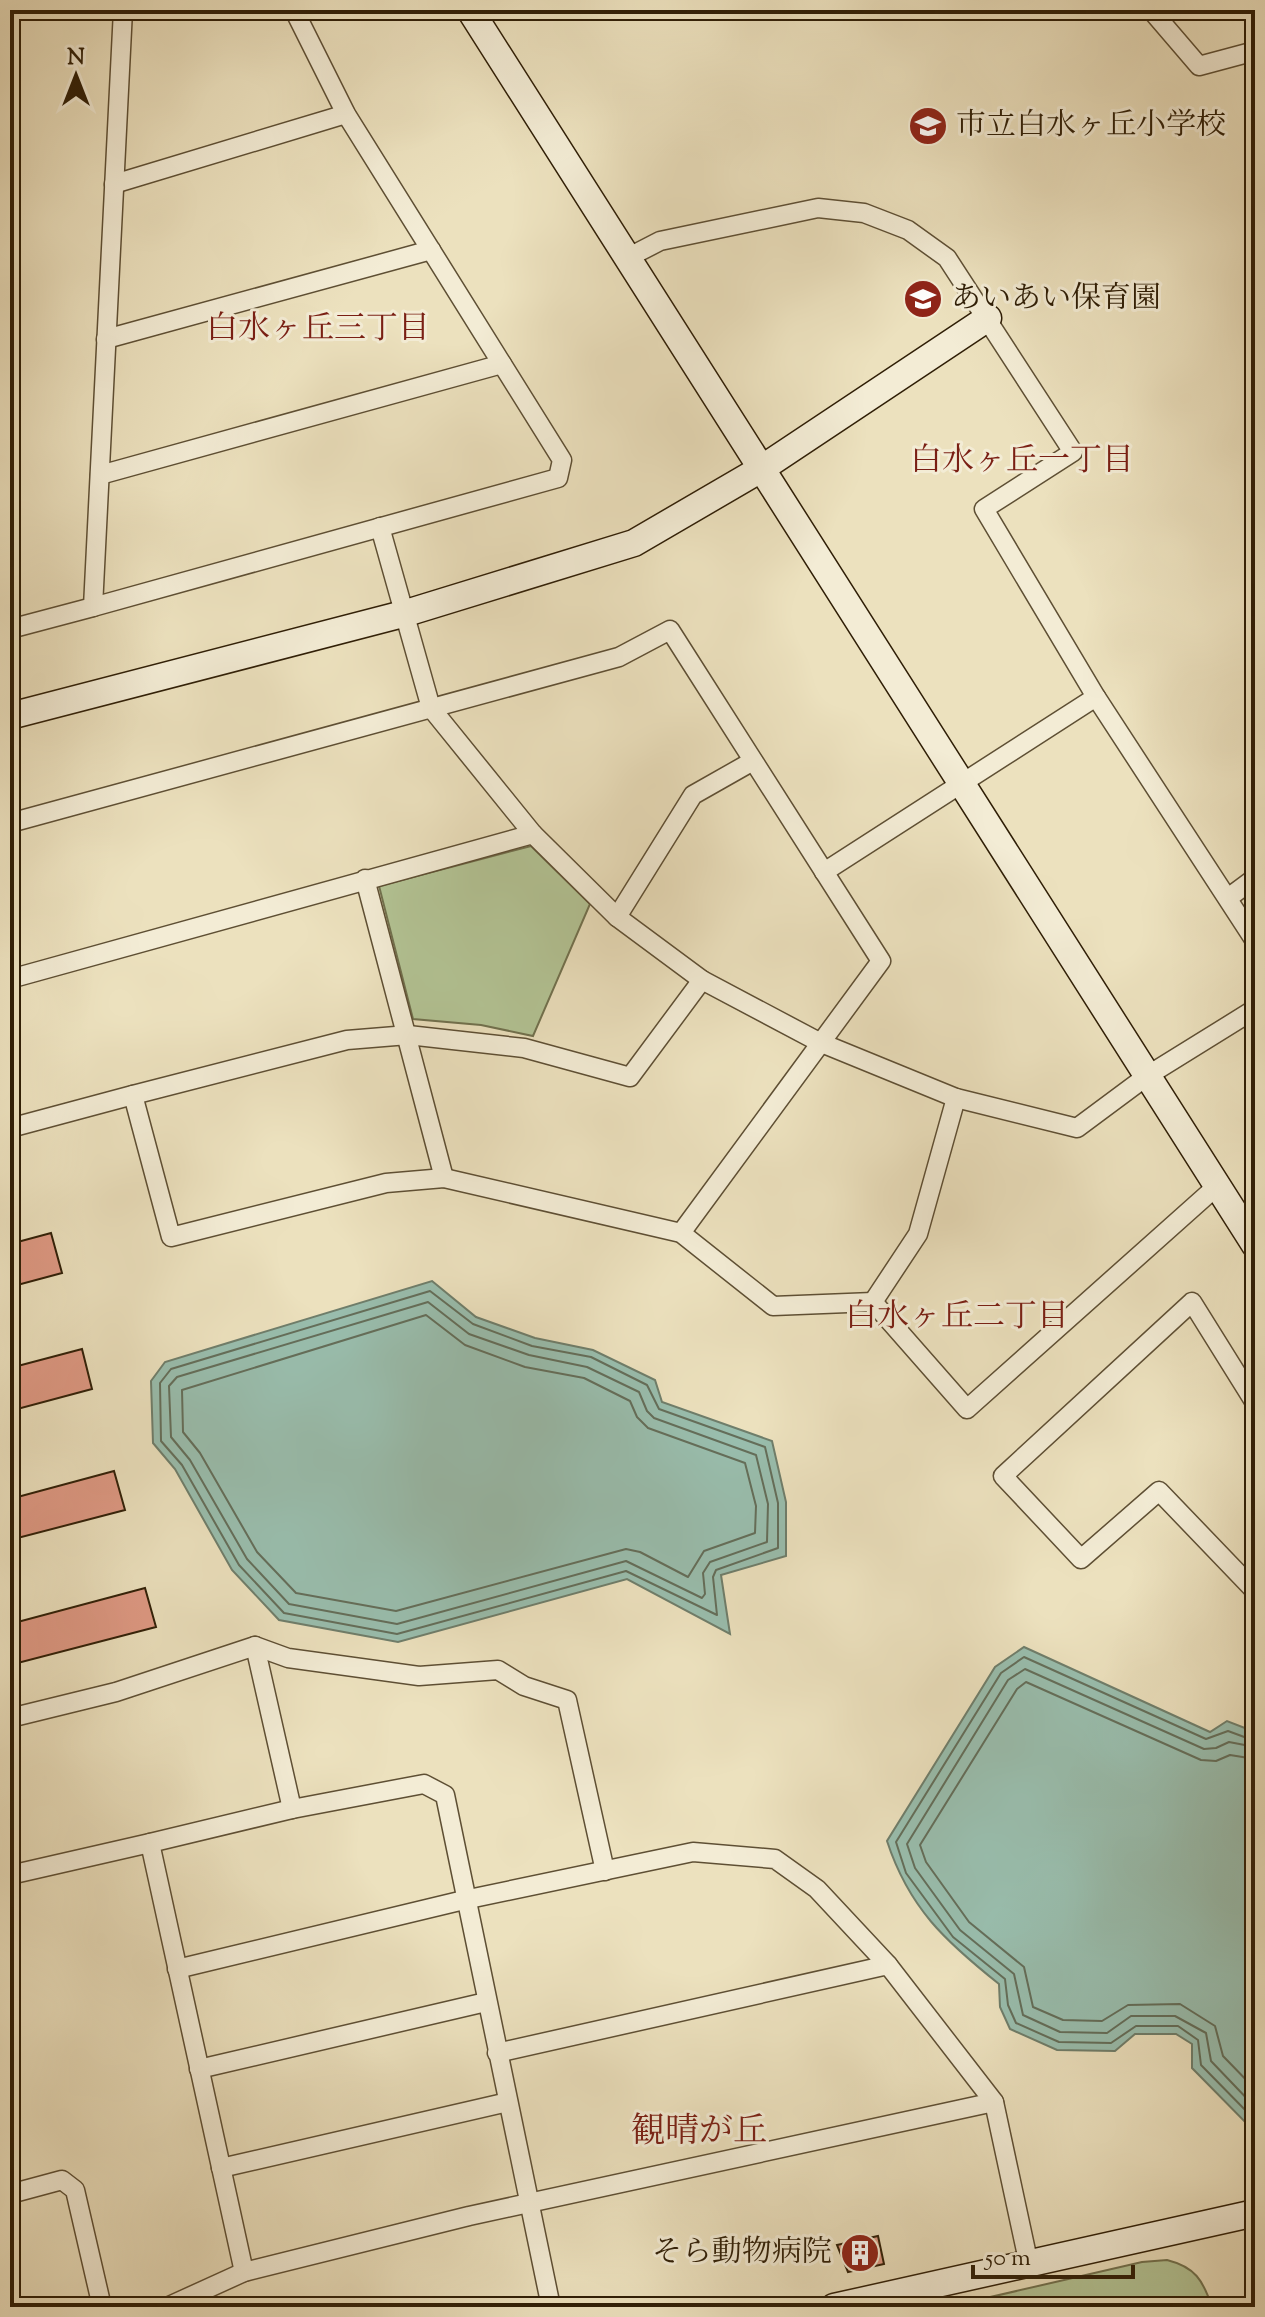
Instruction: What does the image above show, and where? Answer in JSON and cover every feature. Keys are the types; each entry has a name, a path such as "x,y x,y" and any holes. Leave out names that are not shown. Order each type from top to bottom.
{"street":[{"path":"93,607 123,10"},
{"path":"10,629 558,478 562,460 346,114 294,10"},
{"path":"470,10 1255,1245"},
{"path":"1151,10 1199,66 1255,51"},
{"path":"114,184 346,114"},
{"path":"627,258 660,241 818,208 864,213 908,230 947,258 1073,452 984,509 1096,697 1255,941"},
{"path":"106,339 431,250"},
{"path":"10,716 403,614 634,543 761,469 988,318"},
{"path":"100,475 502,364"},
{"path":"380,527 431,708 533,834 617,917 702,980 819,1042 956,1098 1077,1128 1147,1076 1255,1009"},
{"path":"10,823 619,657 670,630 881,961 681,1233"},
{"path":"824,872 1096,697"},
{"path":"617,917 693,795 753,761"},
{"path":"10,979 533,834"},
{"path":"1228,898 1255,878"},
{"path":"365,879 444,1178"},
{"path":"10,1128 347,1040 408,1035 524,1048 630,1077 702,980"},
{"path":"133,1095 171,1237 386,1183 444,1178 681,1233 773,1306 873,1302"},
{"path":"873,1302 918,1234 956,1098"},
{"path":"873,1302 967,1409 1217,1186"},
{"path":"1255,1403 1192,1302 1003,1476 1081,1559 1159,1491 1255,1591"},
{"path":"10,1718 116,1692 255,1646 288,1658 419,1676 498,1670 524,1686 567,1700 605,1871"},
{"path":"255,1646 292,1809"},
{"path":"10,1875 292,1809 424,1784 445,1795 464,1900 551,2307"},
{"path":"150,1843 244,2272"},
{"path":"177,1969 464,1900 693,1852 775,1859 817,1889 888,1965 994,2102 1029,2265"},
{"path":"497,2053 888,1965"},
{"path":"199,2069 486,2002"},
{"path":"221,2168 508,2102"},
{"path":"167,2307 244,2272 529,2204 994,2102"},
{"path":"10,2194 62,2180 75,2190 102,2307"},
{"path":"834,2307 1255,2213"}],"shaded area":[{"path":"531,846 590,904 533,1036 481,1025 413,1019 379,886"},
{"path":"1167,2260 1185,2266 1197,2276 1212,2307 947,2307 1142,2262"}],"water":[{"path":"432,1281 476,1317 535,1338 593,1350 655,1380 662,1402 772,1441 786,1502 786,1556 721,1575 730,1634 627,1579 398,1642 279,1620 232,1570 175,1469 153,1443 151,1381 165,1362"},
{"path":"1024,1647 1210,1732 1227,1721 1250,1730 1255,1723 1255,2127 1251,2128 1192,2068 1192,2044 1176,2034 1135,2034 1115,2051 1057,2050 1010,2029 1000,2007 999,1984 946,1938 906,1886 887,1841 995,1667"}],"building":[{"path":"51,1233 62,1273 10,1287 10,1244"},
{"path":"82,1349 92,1389 10,1411 10,1368"},
{"path":"114,1471 125,1510 10,1540 10,1499"},
{"path":"145,1588 156,1627 10,1665 10,1624"},
{"name":"そら動物病院","path":"878,2236 884,2264 848,2272 837,2245"}],"place":[{"name":"市立白水ヶ丘小学校","path":"928,126"},
{"name":"あいあい保育園","path":"923,299"},
{"name":"そら動物病院","path":"860,2253"}],"district":[{"name":"白水ヶ丘三丁目","path":"318,330"},
{"name":"白水ヶ丘一丁目","path":"1022,462"},
{"name":"白水ヶ丘二丁目","path":"957,1318"},
{"name":"観晴が丘","path":"699,2132"}]}
